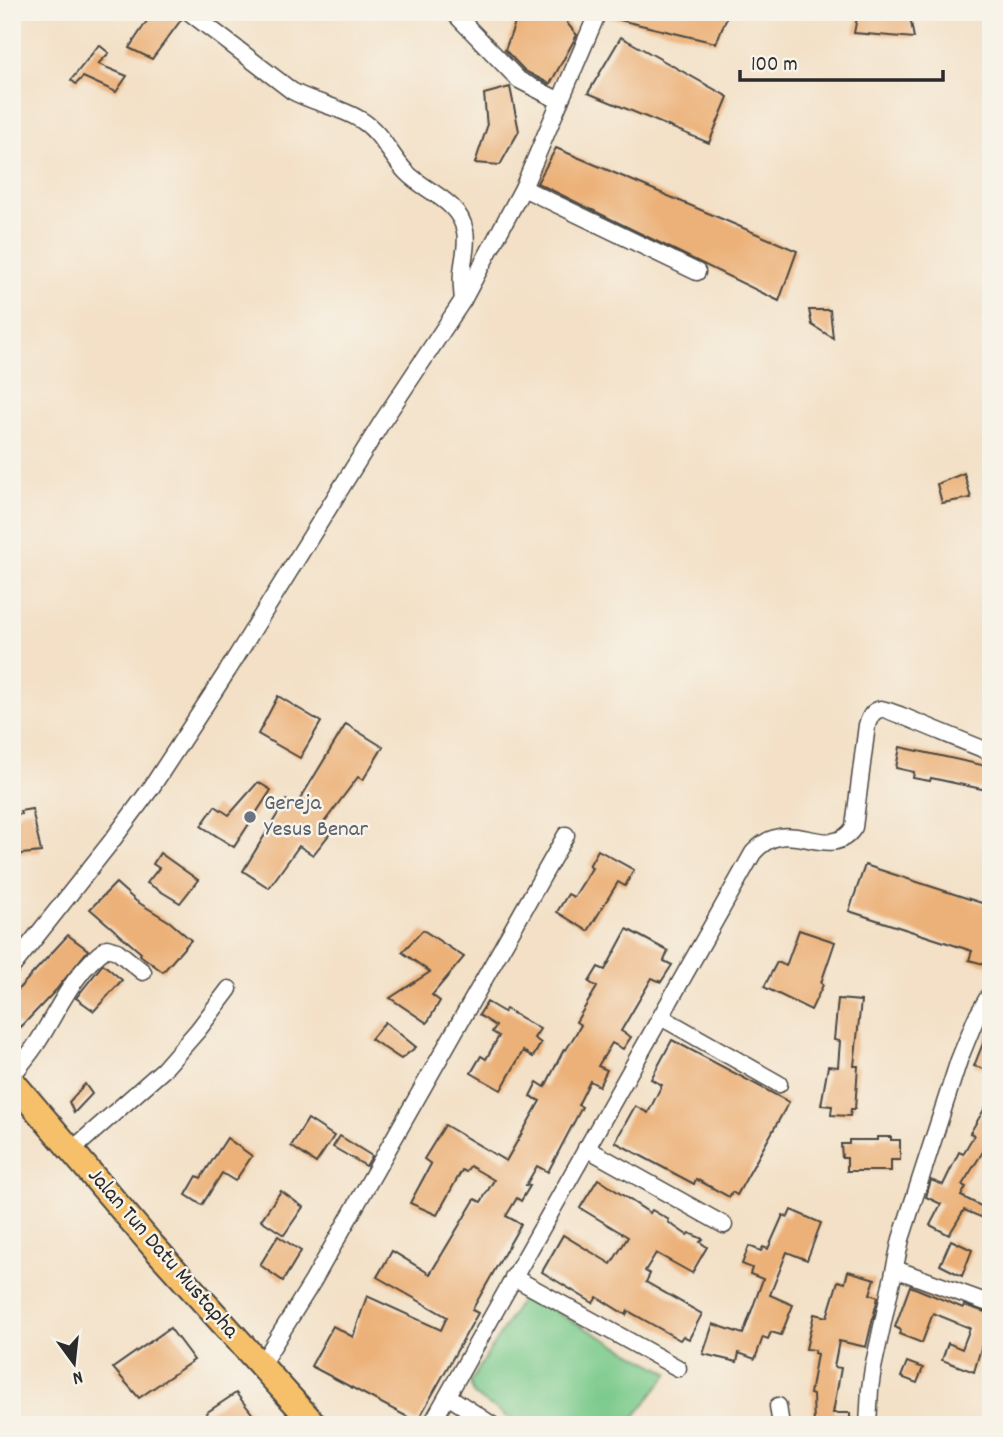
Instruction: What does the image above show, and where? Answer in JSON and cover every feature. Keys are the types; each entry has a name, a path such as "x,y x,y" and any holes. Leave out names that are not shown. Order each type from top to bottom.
{"main road":[{"name":"Jalan Tun Datu Mustapha","path":"12,1078 71,1151 315,1425"}],"street":[{"path":"188,12 292,90 358,118 370,126 406,172 449,205 460,217 465,229 461,274 463,300"},
{"path":"453,12 519,80 559,101"},
{"path":"12,967 150,788 382,422 463,300 523,188 598,12"},
{"path":"523,188 697,272"},
{"path":"431,1425 733,887 762,843 783,835 827,842 839,842 847,837 853,827 867,725 872,713 885,708 991,752"},
{"path":"261,1366 313,1281 566,835"},
{"path":"12,1078 39,1040 68,991 94,957 107,948 117,951 143,972"},
{"path":"71,1151 163,1070 229,989"},
{"path":"868,1425 873,1368 901,1239 959,1060 976,1018 991,992"},
{"path":"661,1017 779,1084"},
{"path":"586,1148 724,1225"},
{"path":"895,1269 991,1304"},
{"path":"513,1277 678,1368"},
{"path":"448,1396 492,1425"},
{"path":"778,1406 781,1425"}],"green space":[{"path":"524,1295 669,1373 628,1425 521,1425 474,1395 470,1383"}],"building":[{"path":"153,12 171,12 181,20 152,59 129,48"},
{"path":"519,12 572,12 567,23 577,35 550,84 525,71 505,50"},
{"path":"608,12 729,12 716,43 607,17"},
{"path":"858,12 909,12 914,38 854,33"},
{"path":"621,37 728,97 709,143 588,93"},
{"path":"99,45 109,53 98,64 127,76 116,92 83,77 76,84 71,80"},
{"path":"510,87 519,131 500,165 475,163 487,127 484,94"},
{"path":"556,148 797,251 779,301 537,183"},
{"path":"809,310 830,310 833,338 812,325"},
{"path":"964,473 971,498 942,503 937,484"},
{"path":"278,696 321,722 300,758 258,734"},
{"path":"346,724 383,747 363,780 358,777 322,825 332,831 313,855 299,846 269,888 243,871 286,800 296,806"},
{"path":"900,747 991,767 991,791 931,778 930,781 913,778 914,772 896,768"},
{"path":"258,782 271,790 234,847 201,826 215,806 229,815"},
{"path":"32,809 41,852 12,855 12,816"},
{"path":"598,850 634,870 625,886 618,882 588,931 557,912 568,894 574,897 592,868 589,866"},
{"path":"160,853 198,880 180,903 147,883 159,868 153,864"},
{"path":"865,865 991,906 991,966 969,960 972,951 849,911"},
{"path":"116,883 136,901 170,922 191,940 163,972 140,955 141,953 90,909"},
{"path":"627,929 668,951 664,961 672,965 661,982 652,978 621,1031 631,1037 623,1049 612,1043 598,1066 607,1070 599,1086 590,1081 578,1105 582,1107 548,1172 537,1166 526,1185 530,1186 521,1201 517,1198 506,1216 521,1224 472,1310 478,1313 417,1422 311,1366 333,1326 353,1337 367,1296 441,1330 447,1317 377,1277 392,1251 430,1274 475,1199 481,1202 494,1180 470,1166 466,1172 462,1170 437,1215 410,1203 431,1164 424,1159 445,1125 506,1161 540,1101 530,1096 537,1082 545,1087 564,1049 566,1050 581,1025 576,1022 597,987 589,982 598,967 605,970"},
{"path":"423,930 464,957 432,995 440,1001 427,1023 390,998 430,972 402,952"},
{"path":"799,930 835,942 821,983 823,985 811,1010 764,987 777,962 786,966"},
{"path":"68,935 88,950 56,990 21,1027 12,1019 12,996"},
{"path":"103,964 122,980 94,1011 76,998"},
{"path":"838,999 861,1001 854,1066 858,1066 855,1109 851,1109 850,1116 831,1115 832,1106 821,1105 828,1066 838,1067 840,1041 834,1040"},
{"path":"487,1002 504,1012 506,1009 540,1029 534,1038 541,1043 533,1057 523,1051 501,1090 471,1073 481,1056 486,1059 499,1036 492,1032 496,1026 479,1015"},
{"path":"385,1022 416,1047 401,1059 371,1039"},
{"path":"991,1023 991,1071 974,1066"},
{"path":"672,1040 789,1102 737,1195 732,1192 729,1197 696,1179 694,1184 615,1142 635,1106 648,1113 662,1085 651,1079"},
{"path":"85,1084 92,1094 74,1113 69,1102"},
{"path":"991,1098 991,1154 984,1150 962,1185 966,1187 961,1196 991,1213 988,1220 964,1210 949,1235 930,1225 941,1204 926,1197 931,1180 943,1185 959,1152 963,1154 974,1135 970,1133"},
{"path":"308,1119 334,1136 316,1163 291,1146"},
{"path":"340,1136 372,1156 366,1166 333,1147"},
{"path":"877,1137 900,1140 900,1160 891,1160 891,1171 847,1171 847,1158 842,1158 841,1144 849,1144 849,1140 877,1140"},
{"path":"227,1138 252,1156 235,1181 222,1173 202,1205 186,1195 197,1176 201,1178"},
{"path":"598,1179 650,1213 652,1210 669,1220 668,1222 687,1235 689,1233 703,1239 700,1242 707,1247 692,1273 656,1253 645,1271 650,1274 646,1282 702,1314 689,1339 683,1336 680,1340 628,1311 626,1315 597,1297 593,1303 542,1272 563,1235 611,1264 628,1237 580,1208"},
{"path":"281,1191 303,1207 284,1235 261,1220"},
{"path":"791,1210 821,1223 807,1260 787,1252 770,1295 793,1305 781,1335 771,1332 768,1339 763,1337 755,1359 739,1353 737,1362 703,1354 713,1324 743,1334 763,1279 750,1274 752,1268 742,1264 749,1246 761,1251 763,1247 768,1249 783,1215 788,1217"},
{"path":"278,1236 301,1251 283,1281 260,1265"},
{"path":"951,1240 972,1250 962,1276 940,1265"},
{"path":"848,1271 875,1279 870,1294 878,1297 866,1347 839,1341 834,1367 841,1368 833,1413 850,1413 850,1425 814,1425 813,1395 810,1394 817,1354 814,1353 815,1350 806,1349 814,1314 827,1317 838,1281 845,1283"},
{"path":"910,1286 963,1308 964,1305 991,1314 974,1372 942,1360 948,1343 962,1349 970,1328 933,1313 922,1343 899,1334 901,1330 895,1327"},
{"path":"170,1328 194,1360 139,1398 113,1368"},
{"path":"907,1362 923,1368 917,1383 901,1377"},
{"path":"236,1393 261,1425 216,1425 206,1413"}],"place":[{"name":"Gereja Yesus Benar","path":"250,817"}]}
